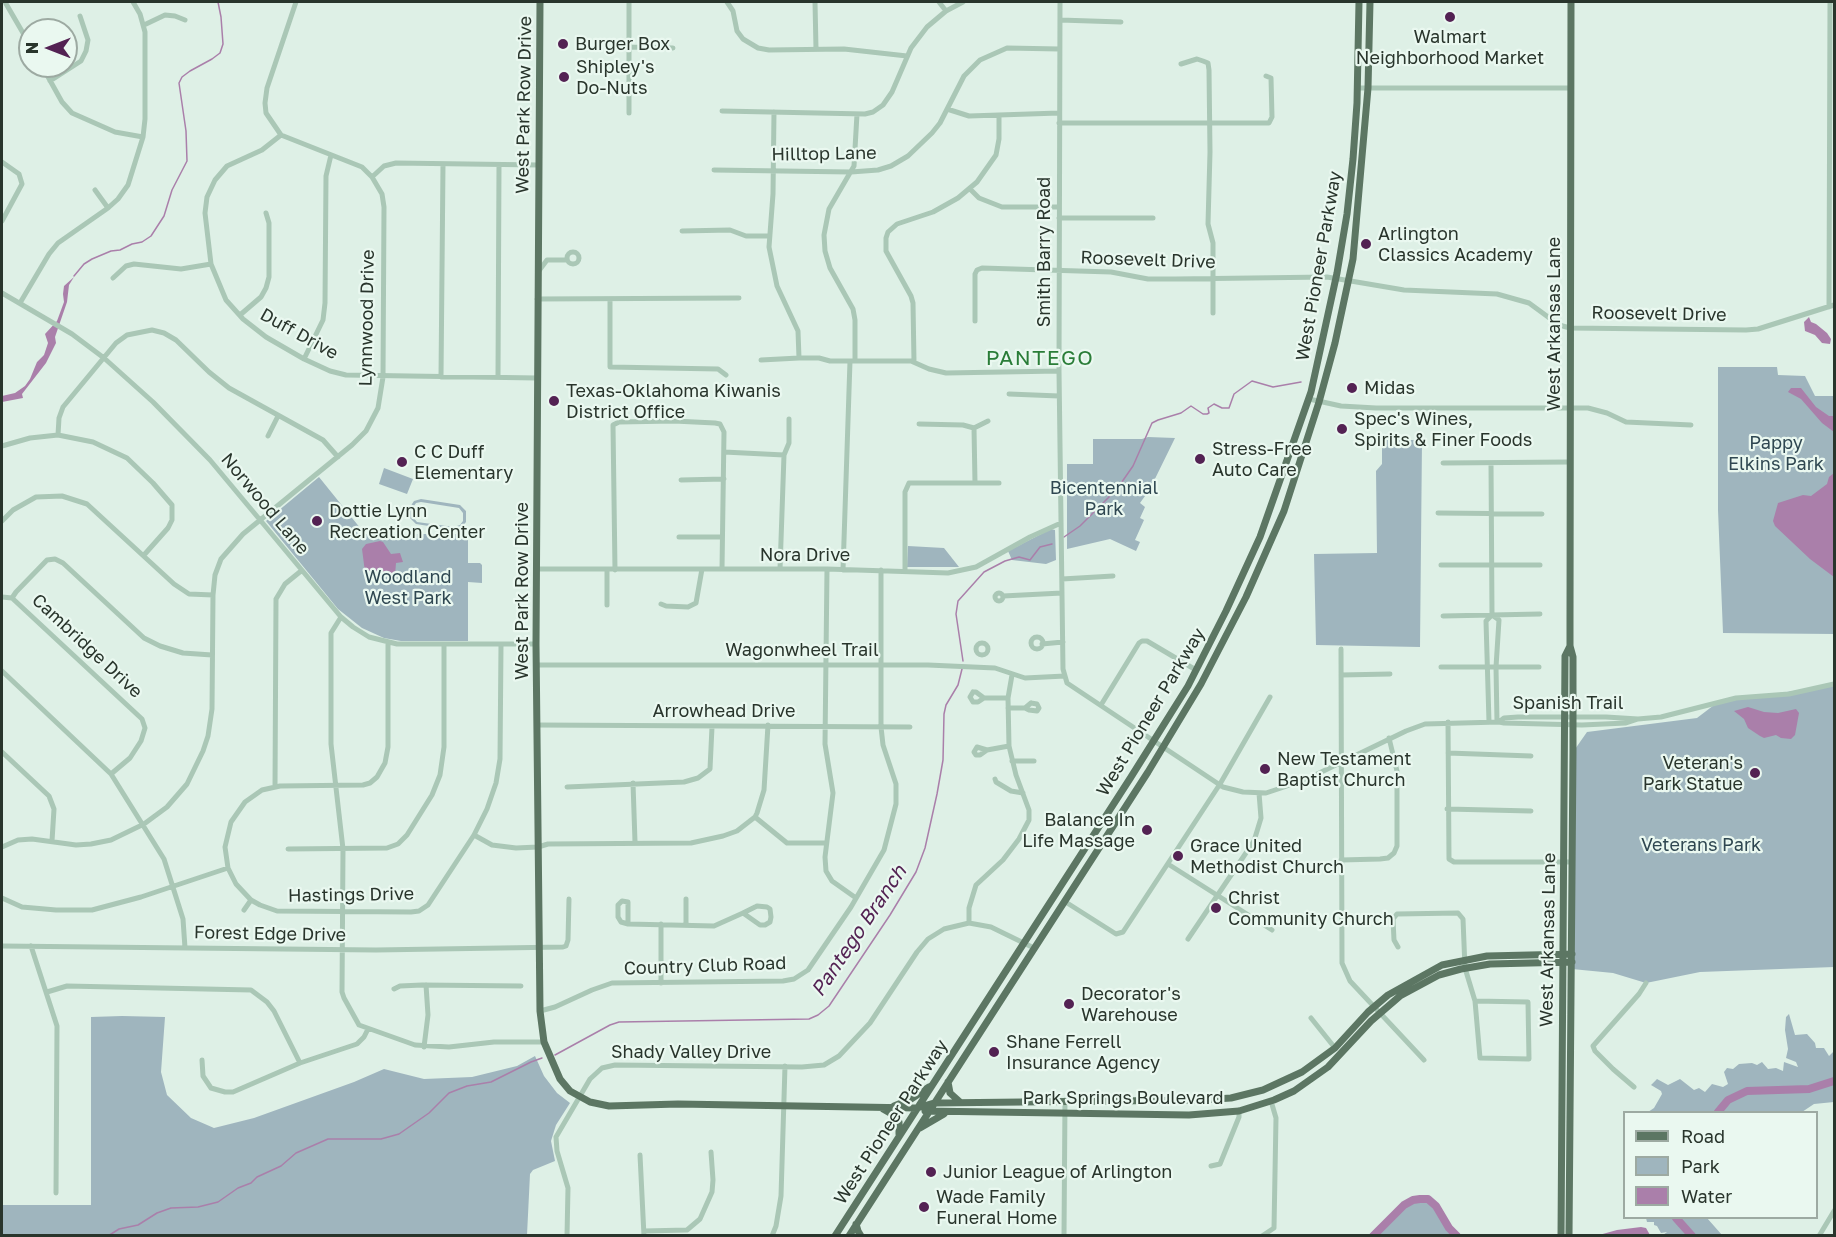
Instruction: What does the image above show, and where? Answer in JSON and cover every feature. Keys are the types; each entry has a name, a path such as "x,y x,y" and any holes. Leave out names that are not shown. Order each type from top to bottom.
{"main road":[{"name":"West Park Row Drive","path":"540,2 536,569 540,1011 544,1042 560,1078 570,1091 579,1097"},
{"name":"West Pioneer Parkway","path":"835,1236 1197,670 1260,537 1309,399 1336,279 1347,214 1358,88 1359,2"},
{"name":"West Pioneer Parkway","path":"849,1236 1163,747 1201,684 1246,597 1284,511 1319,402 1335,343 1353,259 1368,88 1370,2"},
{"name":"West Arkansas Lane","path":"1561,1236 1563,958 1573,721 1573,657 1570,646 1569,462 1571,2"},
{"name":"West Arkansas Lane","path":"1569,1236 1572,958 1564,721 1565,657 1570,646"},
{"name":"Park Springs Boulevard","path":"917,1108 928,1112 946,1113 1211,1114 1239,1111 1294,1091 1328,1067 1388,995 1442,964 1487,956 1572,958"},
{"name":"Park Springs Boulevard","path":"579,1097 609,1106 678,1104 881,1108 917,1108 934,1103 998,1101 1216,1100 1263,1090 1302,1072 1335,1048 1377,1010 1439,975 1495,963 1563,958"},
{"path":"948,1081 950,1093 960,1102"},
{"path":"891,1108 911,1099 933,1083"},
{"path":"1254,1107 1263,1096 1263,1090"},
{"path":"1139,1100 1140,1114"},
{"path":"998,1101 998,1113"},
{"path":"881,1108 897,1117 899,1136"},
{"path":"916,1131 946,1113"},
{"path":"856,1224 861,1236"}],"street":[{"path":"5,2 18,24"},
{"path":"20,303 58,243 108,208 128,185 143,137 145,109 144,25 133,2"},
{"path":"296,2 267,88 265,103 266,113 281,135 354,162 372,177 389,164 538,165"},
{"path":"629,2 630,113"},
{"path":"727,2 733,11 737,31 749,44 769,50 844,49 907,56"},
{"path":"815,2 816,49"},
{"path":"939,2 946,11"},
{"path":"723,111 865,114 883,105 892,92 910,48 927,27 946,11 963,2"},
{"name":"Smith Barry Road","path":"1060,2 1059,396 1065,676"},
{"path":"1830,2 1832,306"},
{"path":"144,25 165,15 185,20"},
{"path":"50,81 81,61 87,51 88,40 80,16"},
{"path":"1060,20 1121,22"},
{"path":"629,47 673,48"},
{"name":"Hilltop Lane","path":"714,170 851,172 878,170 897,163 932,133 940,123 966,72 985,57 1007,48 1059,49"},
{"path":"1181,64 1197,59 1208,63 1210,123 1208,224 1213,243 1213,313"},
{"path":"1059,123 1269,123 1272,117 1271,78 1266,76"},
{"path":"48,78 62,102 72,113 115,132 143,137"},
{"path":"1358,88 1570,88"},
{"path":"947,109 964,115 1059,113"},
{"path":"774,112 774,170 769,236 771,266 777,286 798,331 799,358"},
{"path":"843,570 855,320 853,309 830,268 824,243 829,209 854,166 857,114"},
{"path":"914,362 913,303 886,251 888,232 897,224 933,212 970,189 990,166 996,155 999,115"},
{"name":"Duff Drive","path":"281,135 262,150 227,166 215,180 207,197 205,213 211,264 226,300 240,315 266,337 304,359 330,371 346,375 537,378"},
{"path":"304,359 318,332 324,311 326,176 332,155"},
{"path":"2,162 15,169 22,180 20,189 2,221"},
{"path":"441,377 443,164"},
{"path":"498,377 499,165"},
{"name":"Lynnwood Drive","path":"2,845 32,839 76,844 111,840 144,824 167,807 186,784 203,751 212,709 213,595 215,575 221,559 243,534 338,457 366,431 373,420 382,394 384,207 382,194 372,177"},
{"path":"970,189 980,198 1002,207 1059,207"},
{"path":"96,190 108,208"},
{"path":"240,315 261,297 269,278 269,223 266,213"},
{"path":"1059,218 1152,218"},
{"path":"682,231 730,231 746,236 769,236"},
{"path":"538,250 547,259 567,259"},
{"path":"537,273 547,259"},
{"path":"113,278 126,266 134,264 181,269 211,264"},
{"name":"Roosevelt Drive","path":"975,321 975,274 982,268 1111,272 1148,279 1336,279 1404,290 1497,294 1529,303 1559,325 1570,328 1758,329 1832,306"},
{"name":"Norwood Lane","path":"2,293 64,329 104,358 153,402 210,460 340,617 369,636 388,642 444,645 536,644"},
{"path":"537,299 739,298"},
{"path":"610,299 610,367 718,369 726,375"},
{"path":"58,435 59,418 63,407 116,343 127,335 152,330 164,333 176,340 209,372 230,388 323,440 338,457"},
{"path":"760,360 799,358 914,362 946,373 1059,371"},
{"path":"1009,394 1059,396"},
{"path":"1309,399 1341,406 1376,408 1570,407 1601,411 1626,422 1691,425"},
{"path":"268,436 278,416"},
{"path":"780,569 784,455 789,443 789,419"},
{"path":"918,424 963,425 974,428 988,421"},
{"path":"615,570 613,425 619,422 720,424 724,432 722,569"},
{"path":"974,428 975,483"},
{"path":"2,446 30,438 58,435 93,442 127,459 153,483 172,505 172,520 168,528 144,555"},
{"path":"724,452 784,455"},
{"path":"1443,463 1569,462"},
{"path":"1489,722 1486,621 1492,615 1491,463"},
{"path":"681,480 724,479"},
{"path":"905,572 907,486 914,482 999,483"},
{"path":"2,521 13,510 30,499 62,496 87,504 162,574 189,594 213,595"},
{"path":"1438,513 1542,514"},
{"name":"Nora Drive","path":"536,569 827,569 948,573 968,570 1061,523"},
{"path":"679,537 722,537"},
{"name":"Cambridge Drive","path":"111,774 130,758 141,741 145,728 142,719 12,598 47,560 55,559 63,563 144,638 183,653 212,655"},
{"path":"1441,566 1540,565"},
{"path":"661,604 688,607 696,603 702,569"},
{"path":"827,569 825,744 833,793 832,816 826,843 826,871 831,881 856,898"},
{"path":"607,570 607,605"},
{"name":"Country Club Road","path":"540,1011 612,983 783,981 794,979 808,970 856,898 884,850 896,804 896,784 883,745 881,727 881,570"},
{"path":"274,787 276,599 285,584 301,571"},
{"path":"1062,579 1113,576"},
{"path":"1003,596 1062,593"},
{"path":"2,597 12,598"},
{"path":"1443,616 1540,614"},
{"path":"1492,615 1499,620 1496,667 1498,722"},
{"path":"340,617 331,633 331,744 344,849 342,992 344,998 357,1022 368,1029 424,1047 494,1042 544,1042"},
{"path":"1101,705 1142,641 1147,641 1197,670"},
{"path":"2,898 22,907 92,910 141,897 228,868 225,847 231,822 240,807 253,796 274,787 370,783 377,777 385,763 388,747 388,642"},
{"path":"1042,644 1063,642"},
{"path":"288,849 387,848 398,844 407,835 432,795 440,775 444,747 444,645"},
{"name":"Hastings Drive","path":"228,868 236,884 251,900 277,911 411,912 424,908 436,894 474,835 488,810 496,783 500,759 501,645"},
{"path":"1341,649 1342,963 1350,981 1424,1060"},
{"path":"986,653 989,658 989,667"},
{"name":"Wagonwheel Trail","path":"537,665 989,667 1011,675 1032,678 1065,676"},
{"path":"1441,667 1539,667"},
{"path":"2,671 111,774 164,859 183,919 185,948"},
{"path":"1341,675 1390,674"},
{"path":"1011,675 1008,698 1009,746 1029,810 1027,825 1003,860 976,885 969,908 969,923 991,927 1034,948"},
{"path":"1065,676 1070,685 1220,784 1234,791 1259,793 1261,818 1254,841 1188,939"},
{"name":"Spanish Trail","path":"1259,793 1284,788 1389,738 1425,724 1498,722 1511,718 1564,721 1638,719 1673,715 1736,698 1789,694 1834,684"},
{"path":"1064,901 1118,934 1123,932 1220,784 1270,697"},
{"path":"984,698 1008,698"},
{"path":"1008,708 1025,708"},
{"path":"1448,722 1447,856 1451,861 1568,862"},
{"name":"Arrowhead Drive","path":"537,724 910,727"},
{"path":"567,787 684,782 706,774 712,763 712,726"},
{"path":"474,835 501,848 538,847 548,844 691,843 712,840 737,831 755,817 764,790 768,726"},
{"path":"1341,860 1388,858 1397,846 1397,771 1389,738"},
{"path":"987,750 1009,746"},
{"path":"2,752 49,796 54,809 52,841"},
{"path":"1448,753 1531,756"},
{"path":"1012,761 1034,761"},
{"path":"995,779 1011,791 1023,793"},
{"path":"633,783 635,842"},
{"path":"1447,809 1531,811"},
{"path":"755,817 787,843 826,843"},
{"path":"1168,864 1272,930"},
{"name":"Forest Edge Drive","path":"2,946 344,950 563,947 568,943 569,899"},
{"path":"686,899 686,924"},
{"path":"244,910 251,900"},
{"path":"628,924 714,926 743,913 762,906 770,909 771,917 768,924 759,925 743,913"},
{"path":"1398,947 1394,940 1393,919 1397,914 1455,913 1461,916 1465,968 1475,1001 1480,1058 1528,1059 1528,1002 1475,1001"},
{"name":"Shady Valley Drive","path":"567,1236 568,1188 556,1142 558,1132 596,1072 608,1066 802,1067 824,1065 839,1056 870,1023 923,945 944,929 969,923"},
{"path":"661,924 661,983"},
{"path":"31,946 55,1016 58,1038 55,1152 57,1193"},
{"path":"1634,1087 1612,1069 1593,1046 1646,983"},
{"path":"424,1047 428,1015 426,985"},
{"path":"394,989 400,986 426,985 521,986"},
{"path":"47,992 68,986 252,990 274,1011 300,1063"},
{"path":"1311,1018 1335,1048"},
{"path":"202,1060 206,1083 215,1090 230,1093 300,1063 357,1044 368,1029"},
{"name":"Shady Valley Drive","path":"772,1236 781,1196 785,1066"},
{"path":"1064,1236 1065,1100"},
{"path":"1262,1236 1274,1228 1276,1118 1271,1101"},
{"path":"1211,1166 1220,1164 1239,1117 1239,1111"},
{"path":"640,1155 644,1234 687,1230 700,1219 712,1192 711,1152"},
{"path":"1819,1236 1834,1211"}],"green space":[{"name":"Pappy Elkins Park","path":"1718,367 1777,367 1778,375 1805,376 1815,396 1834,396 1834,634 1723,633 1718,510"},
{"name":"Bicentennial Park","path":"1175,438 1150,489 1140,503 1145,507 1140,518 1144,520 1135,540 1140,542 1136,551 1110,539 1067,549 1067,464 1093,464 1093,439"},
{"path":"1382,440 1422,440 1420,647 1316,645 1314,554 1377,553 1376,471 1382,464"},
{"path":"384,468 413,479 407,494 379,484"},
{"name":"Woodland West Park","path":"319,477 365,534 468,534 468,563 482,565 482,583 468,582 468,641 401,641 384,638 362,628 338,609 266,521"},
{"path":"421,499 460,505 466,511 466,522 461,528 454,530 416,524 409,517 408,510 414,501","holes":["421,502 459,508 463,513 463,521 454,527 417,522 411,510 416,503"]},
{"name":"Bicentennial Park","path":"1051,529 1055,530 1056,560 1046,564 1012,560 1008,551"},
{"path":"908,546 944,548 959,567 907,567"},
{"name":"Veterans Park","path":"1834,685 1834,967 1700,972 1646,983 1613,973 1572,969 1573,752 1587,732 1697,718 1718,702"},
{"path":"1789,1014 1795,1035 1807,1034 1815,1043 1816,1048 1824,1048 1829,1056 1834,1051 1834,1102 1814,1104 1804,1111 1650,1111 1654,1108 1662,1094 1651,1085 1657,1079 1668,1085 1680,1079 1694,1090 1699,1088 1705,1092 1712,1084 1723,1087 1728,1084 1724,1072 1727,1068 1733,1069 1739,1064 1757,1065 1762,1062 1768,1069 1776,1068 1783,1071 1784,1062 1798,1067 1796,1062 1786,1058 1788,1049 1785,1030 1786,1017"},
{"path":"91,1017 165,1017 161,1072 167,1095 191,1118 214,1128 254,1118 384,1069 424,1079 472,1077 517,1066 535,1056 544,1076 557,1093 570,1103 556,1125 551,1141 555,1161 533,1170 530,1174 527,1235 2,1235 2,1205 91,1205"},
{"path":"1420,1199 1428,1199 1436,1206 1449,1228 1458,1235 1373,1235 1404,1205"},
{"path":"1646,1219 1708,1219 1722,1235 1663,1235 1667,1232 1661,1233 1654,1222 1647,1222"}],"water":[{"path":"74,277 69,285 67,302 55,337 56,343 46,363 22,394 23,398 2,402 2,396 15,393 25,386 37,362 44,355 48,343 45,334 57,321 64,302 64,286"},
{"path":"1809,317 1811,322 1827,333 1831,339 1830,344 1822,343 1815,335 1805,331 1804,322"},
{"path":"1791,388 1801,388 1816,407 1829,416 1834,416 1834,432 1822,423 1801,399 1788,392"},
{"path":"1834,473 1834,577 1810,559 1775,526 1773,521 1778,503 1803,495 1811,496 1827,484 1829,477"},
{"path":"380,541 391,554 400,553 403,562 396,563 395,575 388,577 384,572 385,575 371,578 370,571 365,572 362,549 366,544"},
{"path":"1748,707 1778,713 1796,709 1799,713 1795,735 1791,739 1776,735 1764,738 1760,736 1748,728 1744,719 1734,711"},
{"path":"1646,1228 1650,1235 1599,1235 1617,1230"}],"waterway":[{"path":"74,276 84,264 92,259 142,242 151,236 164,216 172,190 187,161 186,131 179,83 182,77 190,71 220,53 223,44 218,2"},
{"name":"Pantego Branch","path":"1064,537 1080,526 1117,489 1133,466 1152,423 1181,413 1191,406 1203,414 1209,413 1208,408 1214,404 1222,408 1229,408 1234,394 1252,381 1273,387 1301,382"},
{"name":"Pantego Branch","path":"963,661 956,614 958,601 984,572 1005,561 1019,557 1030,560 1040,547 1052,544"},
{"name":"Pantego Branch","path":"555,1055 619,1022 809,1019 829,1006 916,872 925,848 937,794 943,760 946,705 958,685 962,669"},
{"name":"Pantego Branch","path":"108,1236 119,1229 138,1225 157,1213 171,1208 198,1207 218,1202 238,1188 251,1183 257,1177 281,1166 296,1153 328,1139 381,1139 399,1134 429,1113 449,1093 467,1086 491,1082 542,1058"},
{"path":"1719,1111 1728,1100 1747,1091 1809,1089 1834,1081"},
{"path":"1373,1236 1404,1205 1420,1199 1428,1199 1436,1206 1449,1228 1457,1236"},
{"path":"1677,1219 1692,1236"}],"place":[{"name":"Walmart Neighborhood Market","path":"1450,17"},
{"name":"Burger Box","path":"563,44"},
{"name":"Shipley's Do-Nuts","path":"564,77"},
{"name":"Arlington Classics Academy","path":"1366,244"},
{"name":"Midas","path":"1352,388"},
{"name":"Texas-Oklahoma Kiwanis District Office","path":"554,401"},
{"name":"Spec's Wines, Spirits & Finer Foods","path":"1342,429"},
{"name":"Stress-Free Auto Care","path":"1200,459"},
{"name":"C C Duff Elementary","path":"402,462"},
{"name":"Dottie Lynn Recreation Center","path":"317,521"},
{"name":"New Testament Baptist Church","path":"1265,769"},
{"name":"Veteran's Park Statue","path":"1755,773"},
{"name":"Balance In Life Massage","path":"1147,830"},
{"name":"Grace United Methodist Church","path":"1178,856"},
{"name":"Christ Community Church","path":"1216,908"},
{"name":"Decorator's Warehouse","path":"1069,1004"},
{"name":"Shane Ferrell Insurance Agency","path":"994,1052"},
{"name":"Junior League of Arlington","path":"931,1172"},
{"name":"Wade Family Funeral Home","path":"924,1207"}],"district":[{"name":"PANTEGO","path":"1040,358"}]}
